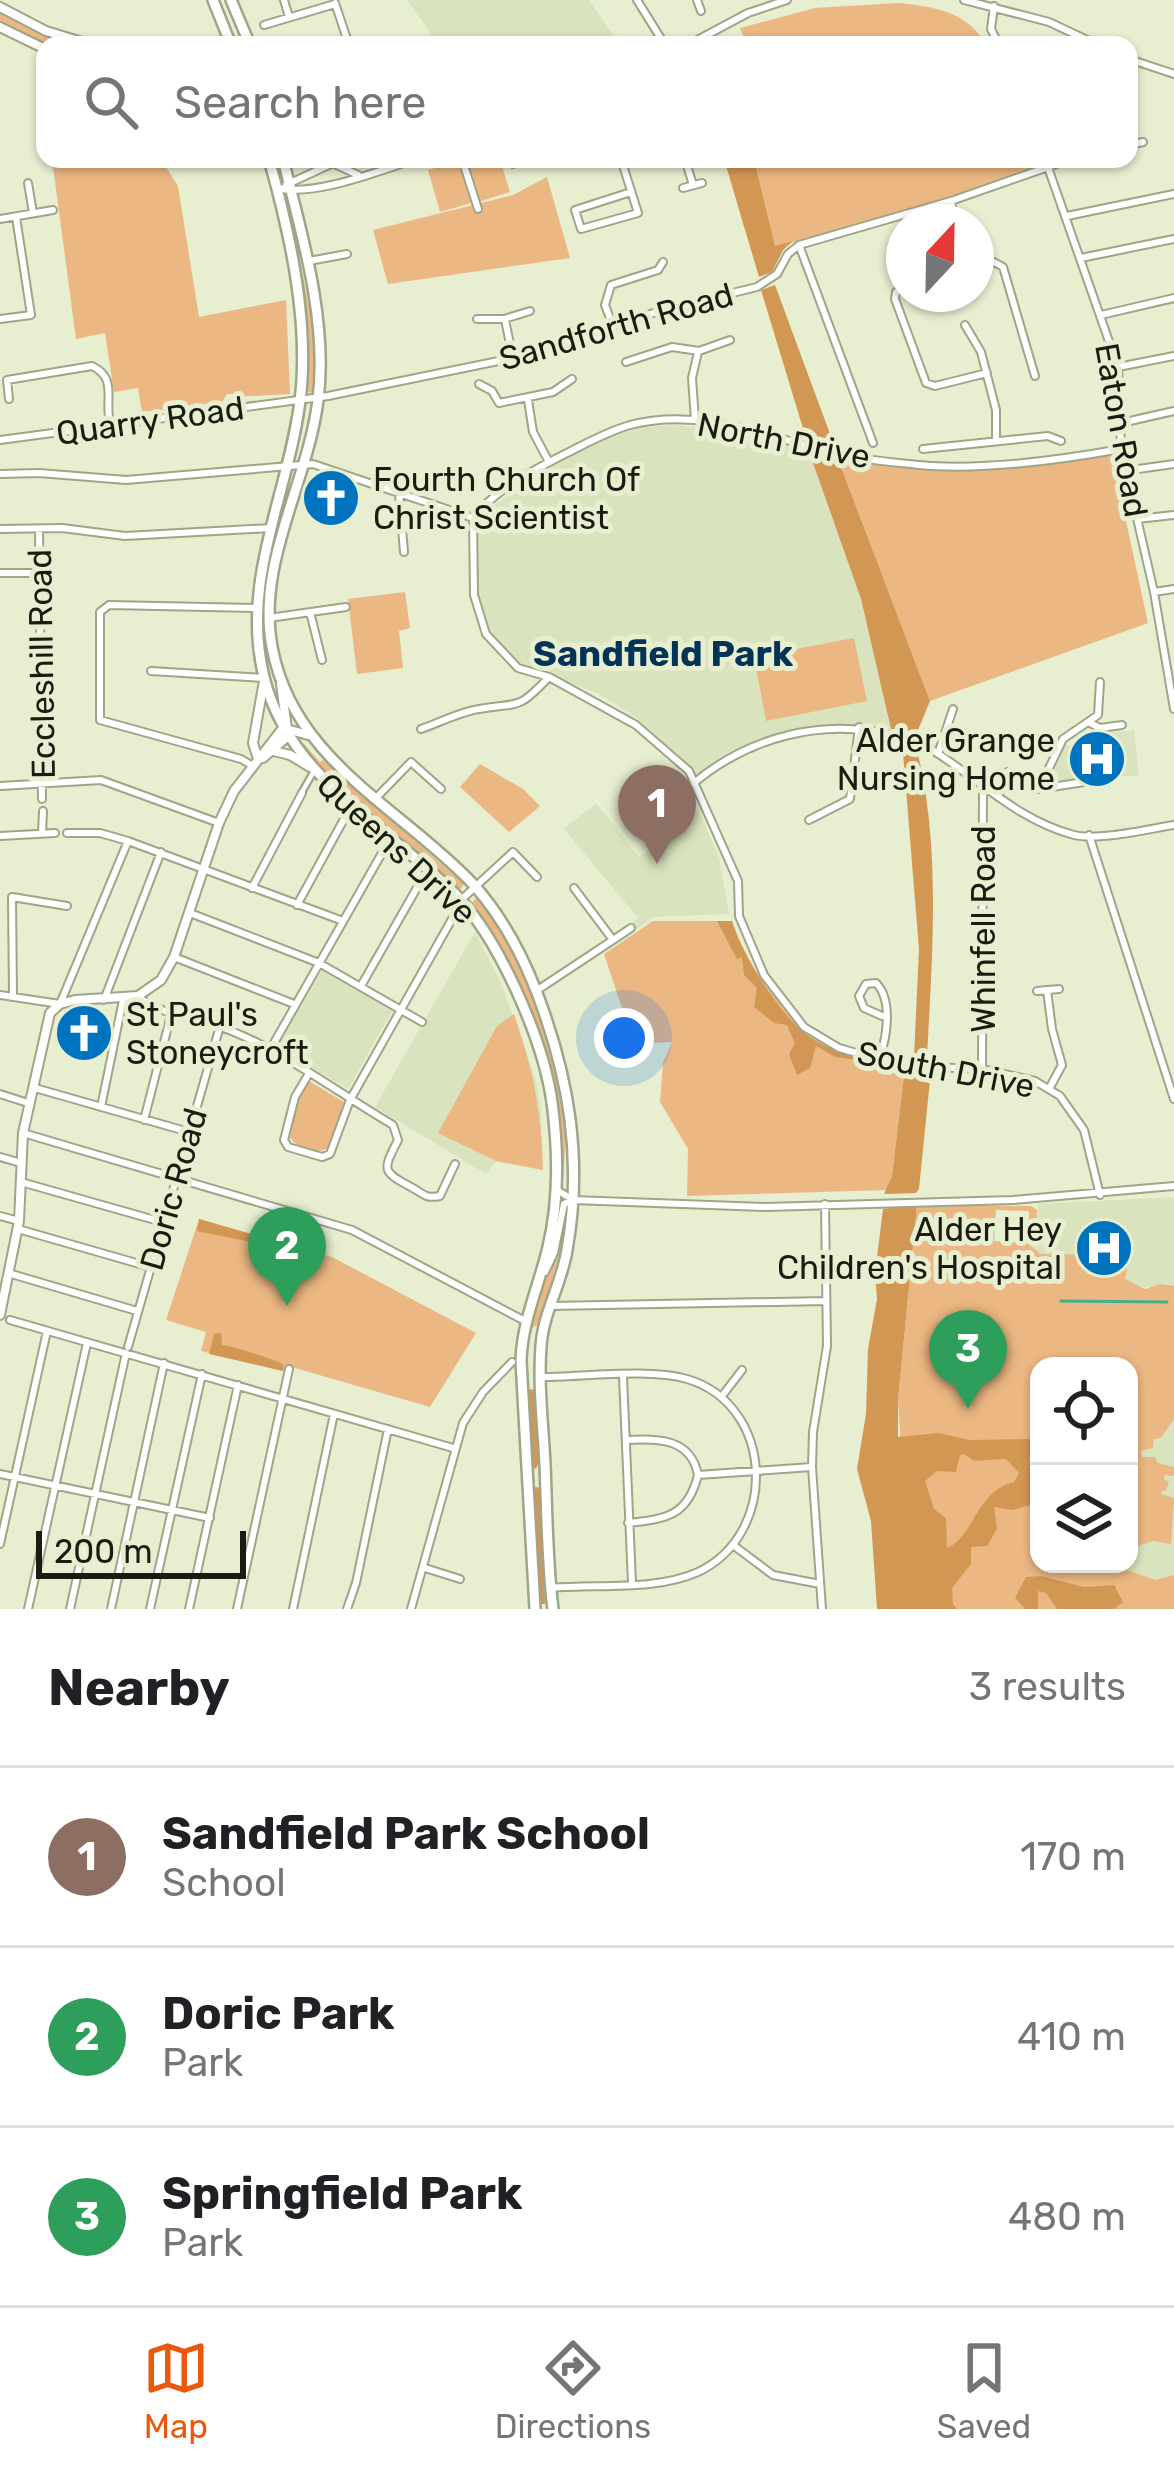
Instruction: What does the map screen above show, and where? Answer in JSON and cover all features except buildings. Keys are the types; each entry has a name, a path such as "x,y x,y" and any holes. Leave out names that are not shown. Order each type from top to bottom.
{"highway":[{"path":"213,0 226,36"},
{"path":"231,0 246,36"},
{"name":"Queens Drive","path":"271,168 301,332 300,399 257,580 255,608 264,679 287,731 313,769 461,900 506,969 552,1102 555,1189 548,1249 525,1321 521,1361 536,1609"},
{"path":"277,188 283,168"},
{"name":"Queens Drive","path":"285,168 321,358 319,397 305,465 271,580 269,618 280,677 308,735 333,763 474,886 510,936 536,991 568,1087 573,1200 567,1255 541,1343 540,1377 553,1609"}],"street":[{"path":"284,0 289,17"},
{"path":"637,0 659,36"},
{"path":"697,0 701,11"},
{"path":"704,36 773,2 787,0"},
{"path":"964,0 1049,22 1079,36"},
{"path":"264,25 336,2 346,36"},
{"path":"994,6 994,36"},
{"path":"0,7 60,36"},
{"path":"0,28 36,45"},
{"path":"1138,62 1174,74"},
{"path":"1138,143 1143,142"},
{"path":"290,188 318,168"},
{"path":"344,168 362,176"},
{"path":"277,188 387,168"},
{"path":"465,168 478,209"},
{"path":"624,168 638,213 581,229 575,210 631,192"},
{"path":"683,188 697,184 689,168"},
{"path":"873,442 799,245 951,201 1032,168"},
{"name":"Eaton Road","path":"1049,168 1118,367 1120,449 1154,592 1174,709"},
{"path":"28,183 33,213"},
{"path":"1067,216 1174,194"},
{"path":"0,219 53,210"},
{"path":"0,319 31,315 16,217"},
{"path":"1082,258 1174,238"},
{"name":"Sandforth Road","path":"300,399 513,358 757,286 775,276 799,245"},
{"path":"306,262 347,254"},
{"path":"613,326 605,305 611,285 658,270 663,262"},
{"path":"994,262 1003,267 1030,371"},
{"path":"1101,315 1174,298"},
{"path":"477,319 505,319 530,311"},
{"path":"900,312 926,383 934,386 986,369"},
{"path":"505,319 513,358"},
{"path":"965,325 977,340 986,369 996,410 996,440"},
{"path":"626,362 672,347 699,351 730,340"},
{"path":"695,420 692,378 699,351"},
{"path":"1118,367 1174,356"},
{"path":"9,399 7,376 98,368 109,382 110,424"},
{"path":"479,384 499,403 553,392 572,379"},
{"name":"Quarry Road","path":"0,440 300,399"},
{"path":"528,400 533,432 549,462"},
{"path":"1121,423 1174,411"},
{"name":"North Drive","path":"473,518 482,506 549,462 632,425 695,420 807,443 837,454 925,466 1120,449"},
{"path":"922,449 1048,436 1061,440"},
{"path":"1124,471 1174,464"},
{"path":"0,474 126,480 305,465 473,518"},
{"path":"399,493 404,552"},
{"path":"1137,520 1174,515"},
{"name":"South Drive","path":"473,518 474,596 486,634 518,668 549,677 636,724 689,772 738,881 739,916 764,975 804,1027 838,1048 902,1066 982,1069 1035,1081 1060,1096 1084,1130 1100,1196"},
{"path":"0,529 79,529 125,536 284,531"},
{"name":"Eccleshill Road","path":"39,529 43,799"},
{"path":"0,574 39,574"},
{"path":"1154,592 1174,589"},
{"path":"255,608 109,605 100,612 100,720 258,762 274,752 287,731 280,677"},
{"path":"269,618 346,607"},
{"path":"310,612 322,660"},
{"path":"152,671 264,679"},
{"path":"421,729 477,709 509,708 531,697 549,677"},
{"name":"Queens Drive","path":"258,762 254,743 264,679"},
{"path":"1039,789 1063,739 1098,715 1100,682"},
{"path":"938,754 953,710"},
{"path":"1090,723 1100,728 1122,725"},
{"path":"694,782 719,762 767,742 817,728 859,727 921,742 1028,818 1078,836 1174,825"},
{"path":"809,820 850,799 859,727"},
{"path":"0,995 60,1004 123,1000 138,996 160,980 174,957 234,791 268,743 287,731"},
{"name":"Queens Drive","path":"287,731 308,735"},
{"path":"252,888 313,769 290,755 274,752"},
{"path":"375,799 411,762 441,789"},
{"path":"998,797 1007,772 1039,789 1103,778"},
{"path":"0,786 101,780 219,823"},
{"name":"Whinfell Road","path":"982,1069 983,788"},
{"path":"297,905 352,805"},
{"name":"Eccleshill Road","path":"42,833 43,811"},
{"path":"67,832 100,833 128,841 343,921"},
{"path":"0,836 55,833"},
{"path":"1089,836 1174,1099"},
{"path":"270,1051 391,837"},
{"path":"128,841 60,1004 52,1009 46,1025 23,1133 18,1225 4,1316 453,1448"},
{"path":"308,1075 295,1097 284,1141 288,1147 322,1156 330,1154 350,1100 461,900 512,852 537,877"},
{"path":"104,1000 160,853"},
{"path":"361,986 418,886"},
{"path":"574,888 613,940"},
{"path":"14,996 12,897 67,906"},
{"path":"190,913 319,962 422,1022"},
{"path":"536,991 631,928"},
{"path":"174,957 296,1005"},
{"path":"879,1059 887,1029 882,1016 884,991 876,983 866,984 860,996 864,1008 882,1016"},
{"path":"1037,991 1059,989"},
{"path":"1047,990 1062,1065 1049,1089"},
{"path":"138,996 143,1002 220,1026 270,1051 396,1128 398,1140 387,1168 376,1172"},
{"path":"101,1107 123,1000"},
{"path":"144,1120 172,1012"},
{"name":"Doric Road","path":"70,1609 127,1350 220,1026"},
{"path":"31,1087 190,1132"},
{"path":"0,1094 28,1102"},
{"path":"23,1133 352,1230 525,1321"},
{"path":"0,1157 21,1163"},
{"path":"387,1168 393,1179 434,1198 442,1192 455,1164"},
{"path":"21,1182 163,1222"},
{"path":"555,1189 573,1200 682,1207 1100,1196 1174,1186"},
{"path":"434,1198 437,1208"},
{"name":"Queens Drive","path":"537,1286 554,1253 563,1204 573,1200"},
{"path":"823,1609 812,1467 813,1432 826,1370 825,1204"},
{"path":"0,1216 150,1267"},
{"path":"8,1273 138,1311"},
{"path":"550,1306 826,1301"},
{"path":"0,1544 47,1330"},
{"path":"28,1609 87,1341"},
{"path":"411,1609 453,1448 473,1408 512,1362"},
{"path":"111,1609 164,1364"},
{"path":"237,1609 290,1369"},
{"path":"722,1396 742,1370"},
{"path":"150,1609 202,1374"},
{"path":"540,1377 660,1374 684,1378 722,1396 740,1418 752,1441 758,1472 754,1506 734,1545 717,1561 687,1576 551,1588"},
{"path":"623,1377 632,1583"},
{"path":"189,1609 238,1385"},
{"path":"293,1609 334,1414"},
{"path":"347,1609 388,1430"},
{"path":"626,1440 666,1438 688,1453 698,1475 681,1511 669,1518 628,1523"},
{"path":"698,1475 812,1467"},
{"path":"0,1474 210,1518"},
{"path":"734,1545 773,1575 820,1584"},
{"path":"425,1568 460,1579"}],"shaded area":[{"path":"407,0 589,0 614,36 433,36"},
{"path":"898,3 937,9 960,18 980,36 743,36 740,28 815,8"},
{"path":"0,11 53,36 36,40 0,21"},
{"path":"53,168 167,168 178,186 199,317 286,300 290,394 227,394 222,402 142,412 138,388 114,392 105,333 76,339"},
{"path":"461,168 471,203 440,212 428,170"},
{"path":"469,168 503,168 510,192 478,202"},
{"path":"727,168 756,168 775,246 793,241 772,272 759,277"},
{"path":"756,168 1035,169 928,204 886,204 886,216 775,247"},
{"path":"547,177 570,258 388,284 373,230 513,195"},
{"path":"291,215 313,327 315,386 311,393 306,391 307,337"},
{"path":"775,285 833,442 805,435 761,290"},
{"path":"679,425 807,446 861,599 891,729 836,724 791,730 750,745 696,780 678,755 637,718 597,693 524,665 492,638 481,608 476,572 479,522 486,511 533,477 604,438 645,427"},
{"path":"807,446 838,459 930,701 916,735 891,729 861,599"},
{"path":"1112,456 1148,623 930,701 838,459 928,468"},
{"path":"405,592 410,628 399,631 403,668 357,674 348,599"},
{"path":"854,638 867,701 766,721 754,657"},
{"name":"Alder Grange Nursing Home","path":"1134,730 1139,776 1096,777 1043,795 1065,747 1086,736"},
{"path":"902,740 915,742 929,820 933,899 927,1058 914,1057 919,949"},
{"path":"300,744 464,884 459,891 312,761"},
{"path":"480,764 523,789 540,806 509,832 460,787"},
{"path":"596,803 639,857 699,810 719,858 729,914 654,917 634,931 628,925 638,918 564,829"},
{"path":"478,897 520,966 552,1042 565,1104 563,1178 559,1178 557,1103 543,1042 512,969 471,903"},
{"path":"653,921 732,921 757,973 813,1036 842,1053 905,1067 887,1190 687,1196 688,1149 660,1102 663,1063 672,1042 634,1044 604,954"},
{"path":"717,921 732,921 762,981 803,1032 827,1047 872,1062 835,1057 816,1046 810,1068 797,1075 789,1054 795,1043 787,1025 774,1023 754,1007 757,988 744,975 742,957 737,959"},
{"path":"475,932 501,983 535,1077 543,1170 496,1161 486,1174 375,1107"},
{"path":"322,971 392,1011 348,1089 277,1047"},
{"path":"514,1014 535,1091 543,1170 496,1161 438,1133 497,1026"},
{"path":"905,1067 940,1071 939,1079 930,1080 919,1189 884,1194 892,1176"},
{"path":"309,1081 344,1102 329,1148 324,1150 308,1150 290,1138 298,1098"},
{"name":"Alder Hey Children's Hospital","path":"1174,1197 1174,1286 1137,1287 1125,1279 1120,1256 1040,1254 1028,1243 1028,1236 1036,1235 1038,1204"},
{"path":"917,1205 1031,1206 1037,1210 1036,1235 1028,1236 1029,1211 996,1210 994,1241 1028,1243 1040,1254 1120,1255 1128,1264 1125,1279 1145,1289 1174,1286 1174,1419 1161,1438 1154,1439 1153,1448 1141,1451 1142,1457 1155,1457 1158,1463 1174,1467 1174,1476 1165,1475 1164,1480 1169,1481 1161,1494 1174,1498 1171,1544 1153,1541 1138,1546 1138,1357 1030,1357 1030,1573 1135,1573 1155,1580 1174,1575 1174,1609 912,1609 898,1400"},
{"path":"917,1205 898,1437 939,1433 969,1440 1030,1439 1030,1505 1012,1510 994,1507 997,1529 987,1546 971,1547 971,1564 952,1588 957,1609 877,1609 871,1521 857,1469 877,1299 875,1273 883,1209","holes":["960,1455 974,1461 1006,1459 1019,1473 1014,1482 991,1495 964,1534 947,1548 946,1518 934,1509 925,1481 937,1471 956,1472"]},
{"path":"199,1219 332,1257 476,1333 430,1407 288,1366 283,1371 201,1351 206,1332 166,1320"},
{"path":"199,1219 286,1244 285,1249 197,1231"},
{"path":"562,1230 566,1231 539,1324 529,1330"},
{"path":"221,1333 222,1345 279,1362 283,1371 209,1354 214,1334"},
{"path":"528,1389 537,1390 541,1457 536,1469 533,1467"},
{"path":"1174,1419 1174,1609 1108,1573 1138,1573 1138,1454 1153,1439 1161,1438"},
{"path":"534,1487 543,1488 545,1604 540,1604"},
{"path":"1026,1577 1084,1587 1114,1585 1123,1602 1114,1609 1057,1609 1046,1593 1038,1591 1038,1609 1025,1609 1015,1598"}],"waterway":[{"path":"1061,1301 1167,1302"}],"place":[{"name":"Fourth Church Of Christ Scientist","path":"331,498"},
{"name":"Alder Grange Nursing Home","path":"1097,759"},
{"name":"Sandfield Park School","path":"657,864"},
{"name":"St Paul's Stoneycroft","path":"84,1033"},
{"name":"Alder Hey Children's Hospital","path":"1104,1248"},
{"name":"Doric Park","path":"287,1306"},
{"name":"Springfield Park","path":"968,1409"}],"district":[{"name":"Sandfield Park","path":"663,653"}]}
